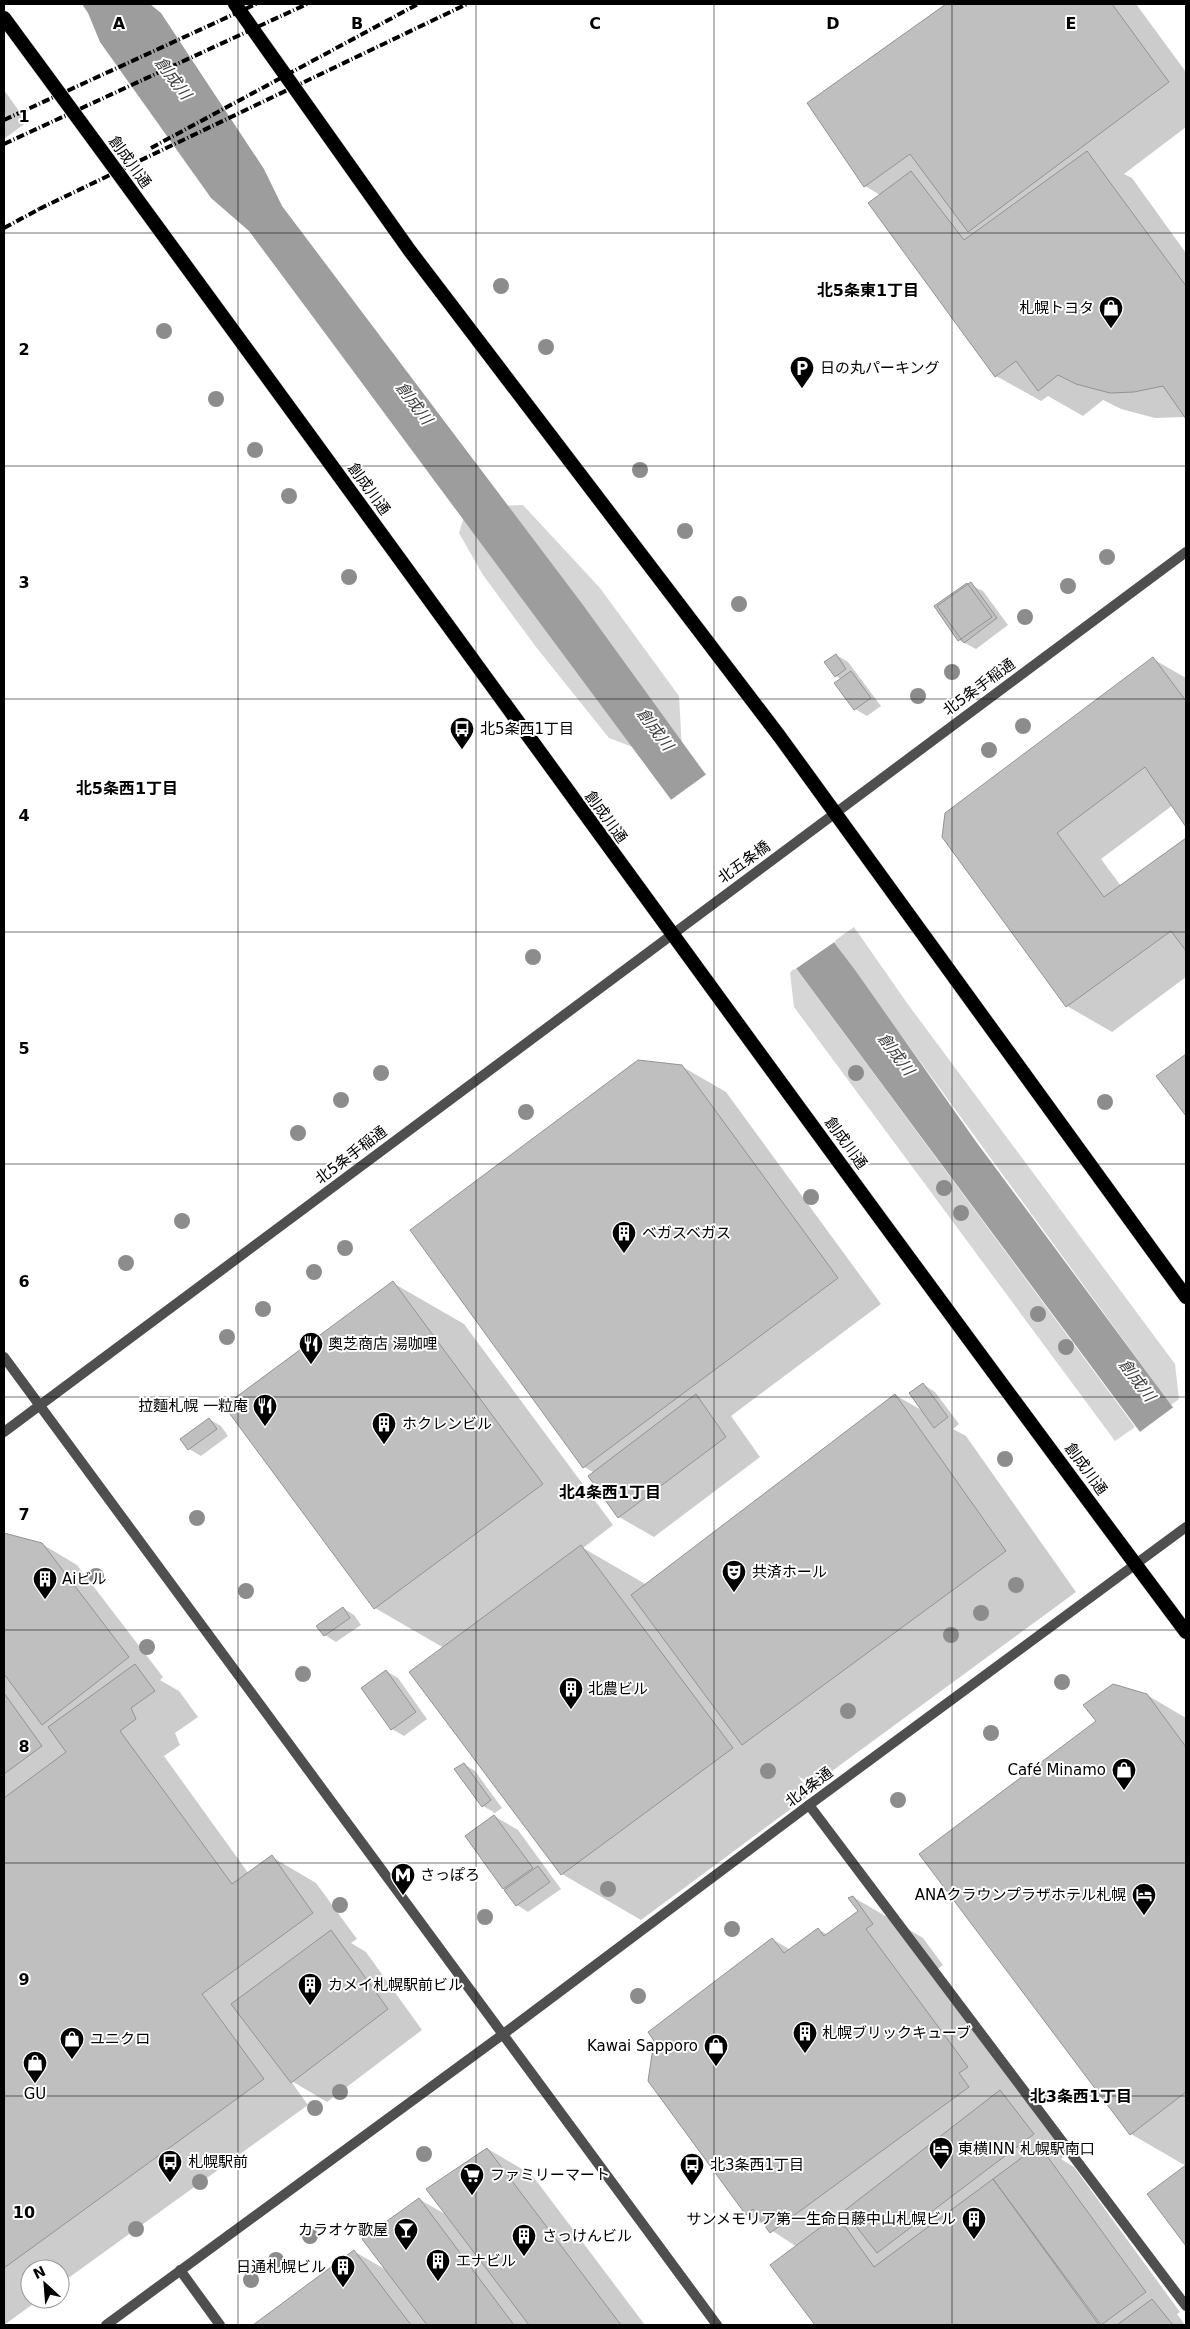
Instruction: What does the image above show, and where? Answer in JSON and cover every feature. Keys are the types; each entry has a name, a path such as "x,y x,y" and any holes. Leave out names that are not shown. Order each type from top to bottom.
{"highway":[{"path":"234,4 410,251 836,813 1186,1296"},
{"name":"創成川通","path":"4,18 672,933 1186,1632"}],"street":[{"name":"北5条手稲通","path":"790,847 1186,552"},
{"name":"北五条橋","path":"716,902 790,847"},
{"name":"北5条手稲通","path":"4,1432 716,902"},
{"path":"4,1357 717,2325"},
{"name":"北4条通","path":"106,2325 502,2035 809,1805 1182,1530"},
{"path":"809,1805 1186,2306"},
{"path":"180,2270 220,2325"}],"shaded area":[{"path":"523,505 600,588 679,696 683,766 609,738 536,647 483,575 459,533 467,507"},
{"path":"854,927 907,1003 1175,1364 1179,1399 1171,1405 833,942"},
{"path":"795,967 1135,1427 1115,1441 794,1007 790,973"}],"water":[{"name":"創成川","path":"82,4 150,4 161,13 264,169 282,206 583,605 701,768 855,970 977,1143 1186,1425 1186,1494 249,231 211,198 100,42 88,13"}],"pier":[{"path":"708,773 836,941 794,970 668,802"},
{"path":"1175,1406 1186,1421 1186,1496 1137,1434"}],"building":[{"path":"946,4 1112,4 1169,82 968,232 910,154 864,187 807,103"},
{"path":"1087,151 1186,286 1186,419 1163,386 1134,392 1110,393 1076,384 1058,375 1038,391 1016,361 995,377 868,203 911,171 964,240"},
{"path":"971,582 997,618 964,643 937,606"},
{"path":"967,583 992,617 958,641 934,606"},
{"path":"836,654 846,669 835,677 824,662"},
{"path":"1153,657 1186,701 1186,827 1145,767 1057,833 1104,897 1186,838 1186,951 1171,931 1066,1007 942,837 945,813"},
{"path":"851,671 871,698 854,710 834,683"},
{"path":"1186,1054 1186,1116 1156,1076"},
{"name":"ベガスベガス","path":"638,1060 682,1065 838,1278 583,1468 410,1230"},
{"name":"ホクレンビル","path":"393,1281 543,1484 374,1609 224,1406"},
{"path":"923,1383 948,1417 934,1428 909,1393"},
{"path":"696,1394 726,1437 618,1518 588,1476"},
{"path":"895,1394 1006,1551 742,1745 631,1595"},
{"path":"209,1418 217,1429 188,1450 180,1439"},
{"name":"Aiビル","path":"4,1533 42,1543 129,1657 42,1725 4,1674"},
{"name":"北農ビル","path":"581,1545 733,1748 561,1875 409,1672"},
{"path":"343,1607 350,1618 324,1636 316,1626"},
{"path":"135,1664 155,1691 131,1708 136,1719 120,1731 232,1884 272,1855 313,1913 202,1994 264,2079 4,2268 4,1798 66,1752 48,1727"},
{"path":"386,1670 416,1712 391,1730 361,1688"},
{"path":"1113,1684 1147,1694 1186,1747 1186,2092 1130,2135 919,1854 1096,1721 1083,1705"},
{"path":"4,1693 42,1746 4,1774"},
{"path":"464,1763 491,1800 482,1807 454,1769"},
{"path":"494,1815 533,1868 503,1889 465,1836"},
{"path":"538,1866 550,1882 516,1906 504,1890"},
{"name":"札幌ブリックキューブ","path":"853,1896 873,1924 866,1929 968,2067 959,2073 969,2087 770,2233 753,2209 746,2215 648,2081 654,2041 648,2032 772,1938 784,1953 818,1928 824,1936 858,1911 848,1898"},
{"name":"カメイ札幌駅前ビル","path":"331,1930 388,2009 291,2083 231,2004"},
{"path":"1000,2090 1034,2134 877,2253 844,2211"},
{"path":"1039,2145 1146,2292 1101,2325 993,2179"},
{"name":"さっけんビル","path":"487,2148 621,2325 529,2325 426,2189"},
{"path":"1186,2165 1186,2246 1147,2194"},
{"name":"サンメモリア第一生命日藤中山札幌ビル","path":"993,2179 1099,2325 815,2325 770,2265 837,2215 874,2267"},
{"name":"エナビル","path":"419,2198 514,2325 427,2325 362,2239"},
{"name":"日通札幌ビル","path":"354,2250 411,2325 253,2325"},
{"path":"1152,2299 1173,2325 1117,2325"}],"railway":[{"path":"4,120 256,4"},
{"path":"4,144 307,4"},
{"path":"151,148 418,4"},
{"path":"39,209 467,4"},
{"path":"4,228 45,206"}],"place":[{"name":"札幌トヨタ","path":"1111,329"},
{"name":"日の丸パーキング","path":"802,389"},
{"name":"北5条西1丁目","path":"462,750"},
{"name":"ベガスベガス","path":"624,1254"},
{"name":"奧芝商店 湯咖哩","path":"311,1365"},
{"name":"拉麵札幌 一粒庵","path":"265,1427"},
{"name":"ホクレンビル","path":"384,1445"},
{"name":"共済ホール","path":"734,1593"},
{"name":"Aiビル","path":"45,1600"},
{"name":"北農ビル","path":"571,1710"},
{"name":"Café Minamo","path":"1124,1791"},
{"name":"さっぽろ","path":"403,1896"},
{"name":"ANAクラウンプラザホテル札幌","path":"1144,1916"},
{"name":"カメイ札幌駅前ビル","path":"310,2006"},
{"name":"札幌ブリックキューブ","path":"805,2054"},
{"name":"ユニクロ","path":"72,2060"},
{"name":"Kawai Sapporo","path":"716,2067"},
{"name":"GU","path":"35,2084"},
{"name":"東横INN 札幌駅南口","path":"941,2170"},
{"name":"札幌駅前","path":"170,2183"},
{"name":"北3条西1丁目","path":"692,2186"},
{"name":"ファミリーマート","path":"472,2196"},
{"name":"サンメモリア第一生命日藤中山札幌ビル","path":"974,2240"},
{"name":"カラオケ歌屋","path":"406,2251"},
{"name":"さっけんビル","path":"524,2257"},
{"name":"エナビル","path":"438,2282"},
{"name":"日通札幌ビル","path":"343,2288"}],"district":[{"name":"北5条東1丁目","path":"868,290"},
{"name":"北5条西1丁目","path":"127,788"},
{"name":"北4条西1丁目","path":"610,1492"},
{"name":"北3条西1丁目","path":"1081,2096"}]}
